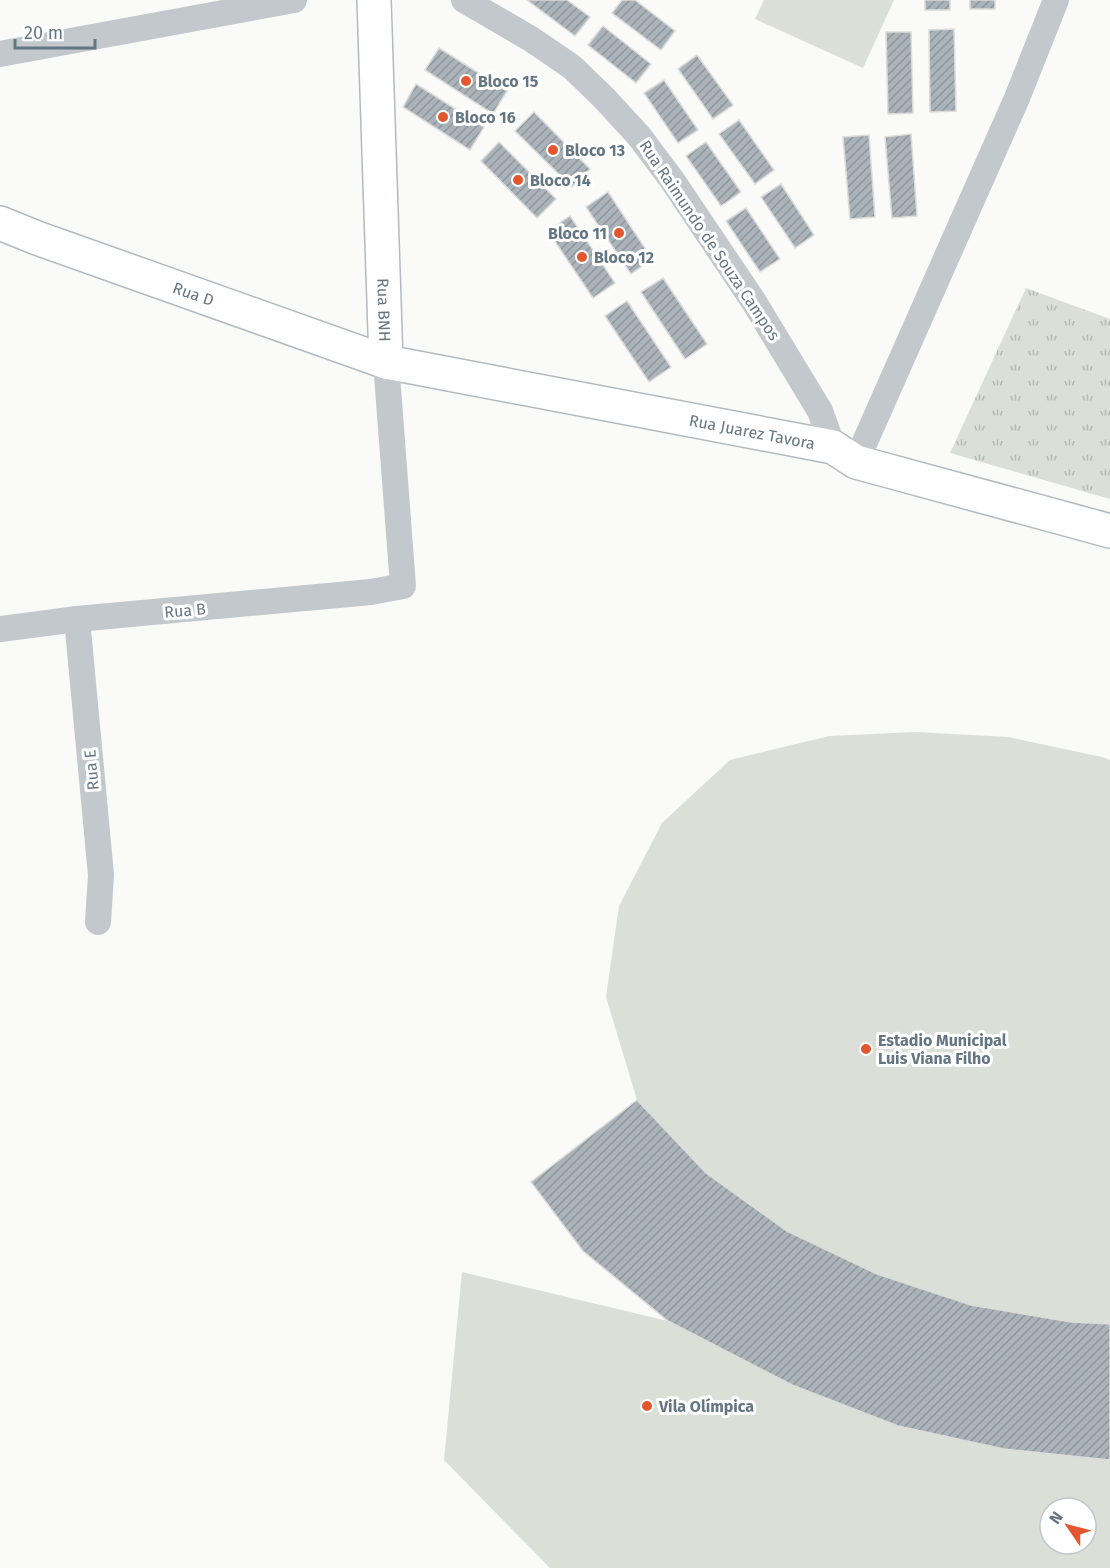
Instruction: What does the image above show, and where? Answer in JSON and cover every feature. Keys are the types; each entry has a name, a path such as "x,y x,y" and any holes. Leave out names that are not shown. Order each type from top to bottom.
{"street":[{"path":"0,54 294,0"},
{"name":"Rua BNH","path":"370,592 403,586 386,362 374,0"},
{"name":"Rua Raimundo de Souza Campos","path":"464,0 531,39 572,67 606,99 639,136 672,180 754,302 844,454"},
{"path":"844,454 1017,98 1056,0"},
{"name":"Rua D","path":"0,223 36,238 386,362"},
{"name":"Rua Juarez Tavora","path":"386,362 844,454 1110,531"},
{"name":"Rua B","path":"0,629 370,592"},
{"name":"Rua E","path":"77,620 100,875 98,922"}],"green space":[{"path":"764,0 894,0 863,68 755,19"},
{"path":"1026,288 1110,319 1110,499 950,453"},
{"name":"Estadio Municipal Luis Viana Filho","path":"916,732 1008,737 1110,760 1110,1324 1071,1322 971,1305 877,1274 787,1231 706,1173 637,1100 606,997 619,906 662,823 730,760 829,736"},
{"name":"Vila Olímpica","path":"462,1272 668,1321 792,1385 898,1426 1004,1449 1110,1460 1110,1568 550,1568 444,1460"}],"building":[{"path":"527,0 567,0 590,17 575,36"},
{"path":"622,0 635,0 675,31 661,50 612,13"},
{"path":"925,0 950,0 950,10 925,10"},
{"path":"970,0 995,0 995,9 970,9"},
{"path":"603,26 651,64 636,83 588,45"},
{"path":"954,29 956,111 930,112 929,30"},
{"path":"886,32 911,32 913,113 888,114"},
{"name":"Bloco 15","path":"439,48 507,91 493,114 425,70"},
{"path":"697,55 733,105 713,119 678,69"},
{"path":"664,80 698,130 678,143 644,93"},
{"name":"Bloco 16","path":"416,84 484,127 470,150 403,107"},
{"name":"Bloco 13","path":"534,112 590,169 572,187 515,131"},
{"path":"739,120 774,170 755,184 719,134"},
{"path":"911,134 917,216 892,218 885,137"},
{"path":"869,135 875,217 850,219 843,137"},
{"name":"Bloco 14","path":"499,142 556,199 537,218 481,161"},
{"path":"706,142 741,192 721,206 686,156"},
{"path":"781,184 814,235 795,248 761,197"},
{"name":"Bloco 11","path":"608,192 652,259 631,274 586,207"},
{"path":"746,208 780,259 760,272 726,221"},
{"name":"Bloco 12","path":"570,216 615,283 593,298 548,231"},
{"path":"663,278 707,344 685,359 641,292"},
{"path":"627,301 671,367 649,382 605,316"},
{"path":"637,1100 706,1173 787,1231 877,1274 971,1305 1071,1322 1110,1324 1110,1460 1004,1449 898,1426 792,1385 668,1321 583,1251 531,1182"}],"place":[{"name":"Bloco 15","path":"466,81"},
{"name":"Bloco 16","path":"443,117"},
{"name":"Bloco 13","path":"553,150"},
{"name":"Bloco 14","path":"518,180"},
{"name":"Bloco 11","path":"619,233"},
{"name":"Bloco 12","path":"582,257"},
{"name":"Estadio Municipal Luis Viana Filho","path":"866,1049"},
{"name":"Vila Olímpica","path":"647,1406"}]}
